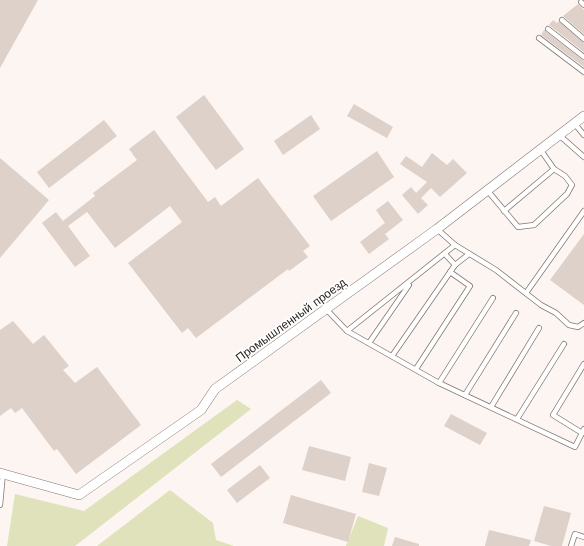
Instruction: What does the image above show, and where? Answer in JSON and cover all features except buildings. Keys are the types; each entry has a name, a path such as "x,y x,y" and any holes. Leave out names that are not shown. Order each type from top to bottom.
{"street":[{"name":"Промышленный проезд","path":"1,473 79,495 201,410 215,388 437,229 584,116"}],"lane":[{"path":"562,20 584,39"},
{"path":"548,29 584,57"},
{"path":"539,38 584,72"},
{"path":"574,123 584,135"},
{"path":"559,135 584,156"},
{"path":"487,190 518,227 534,225 567,194 572,185 565,176 554,169 540,149"},
{"path":"504,211 554,169"},
{"path":"526,293 584,210"},
{"path":"437,229 455,245 496,270 541,305 556,312 569,325 578,327 584,322"},
{"path":"347,331 412,281 455,245"},
{"path":"445,254 455,266"},
{"path":"392,356 450,272 469,254"},
{"path":"416,369 470,286 450,272"},
{"path":"369,343 412,281"},
{"path":"439,383 493,298"},
{"path":"326,309 347,331 439,383 575,447 583,431 553,415 584,364"},
{"path":"465,395 516,313"},
{"path":"490,407 539,328"},
{"path":"517,419 564,344"},
{"path":"0,505 1,473"},
{"path":"571,546 575,534 584,537"}],"green space":[{"path":"237,400 251,409 75,546 7,546 15,494 84,511"},
{"path":"170,490 213,523 216,540 234,546 97,546"},
{"path":"358,516 388,528 384,546 346,546"}]}
